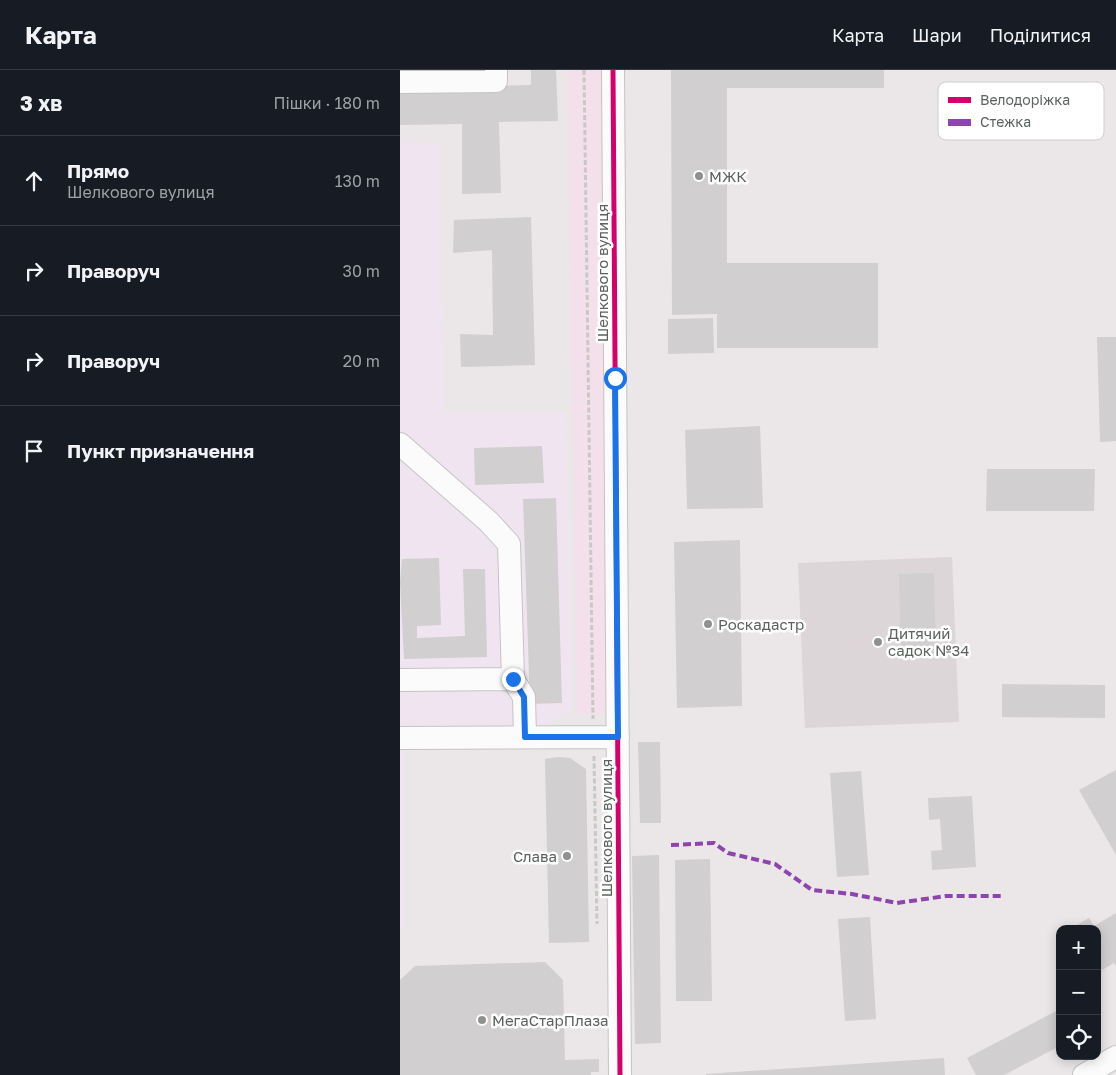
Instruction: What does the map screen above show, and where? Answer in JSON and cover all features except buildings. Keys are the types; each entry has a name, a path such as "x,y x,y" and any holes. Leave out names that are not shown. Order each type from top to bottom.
{"street":[{"path":"400,82 496,81 496,70"},
{"name":"Шелкового вулиця","path":"613,70 620,1075"},
{"path":"400,444 489,522 509,544 513,679 524,697 525,737"},
{"path":"400,680 513,679"},
{"path":"400,738 618,737"},
{"path":"1084,1075 1116,1058"}],"path":[{"path":"584,70 597,926"}],"shaded area":[{"path":"567,70 603,70 613,714 577,714"},
{"path":"400,143 440,144 443,413 566,413 572,709 543,727 404,729 403,927 400,930"},
{"name":"Дитячий садок №34","path":"952,557 959,722 805,728 798,563"}],"marked path":[{"path":"671,845 714,843 728,853 775,864 812,890 852,894 897,903 946,896 1003,896"}],"cycle path":[{"path":"613,70 620,1075"}],"place":[{"name":"МЖК","path":"699,176"},
{"name":"Роскадастр","path":"708,624"},
{"name":"Дитячий садок №34","path":"878,642"},
{"name":"Слава","path":"567,856"},
{"name":"МегаСтарПлаза","path":"482,1020"}],"route":[{"path":"513,679 524,697 525,737 618,737 615,378"}]}
